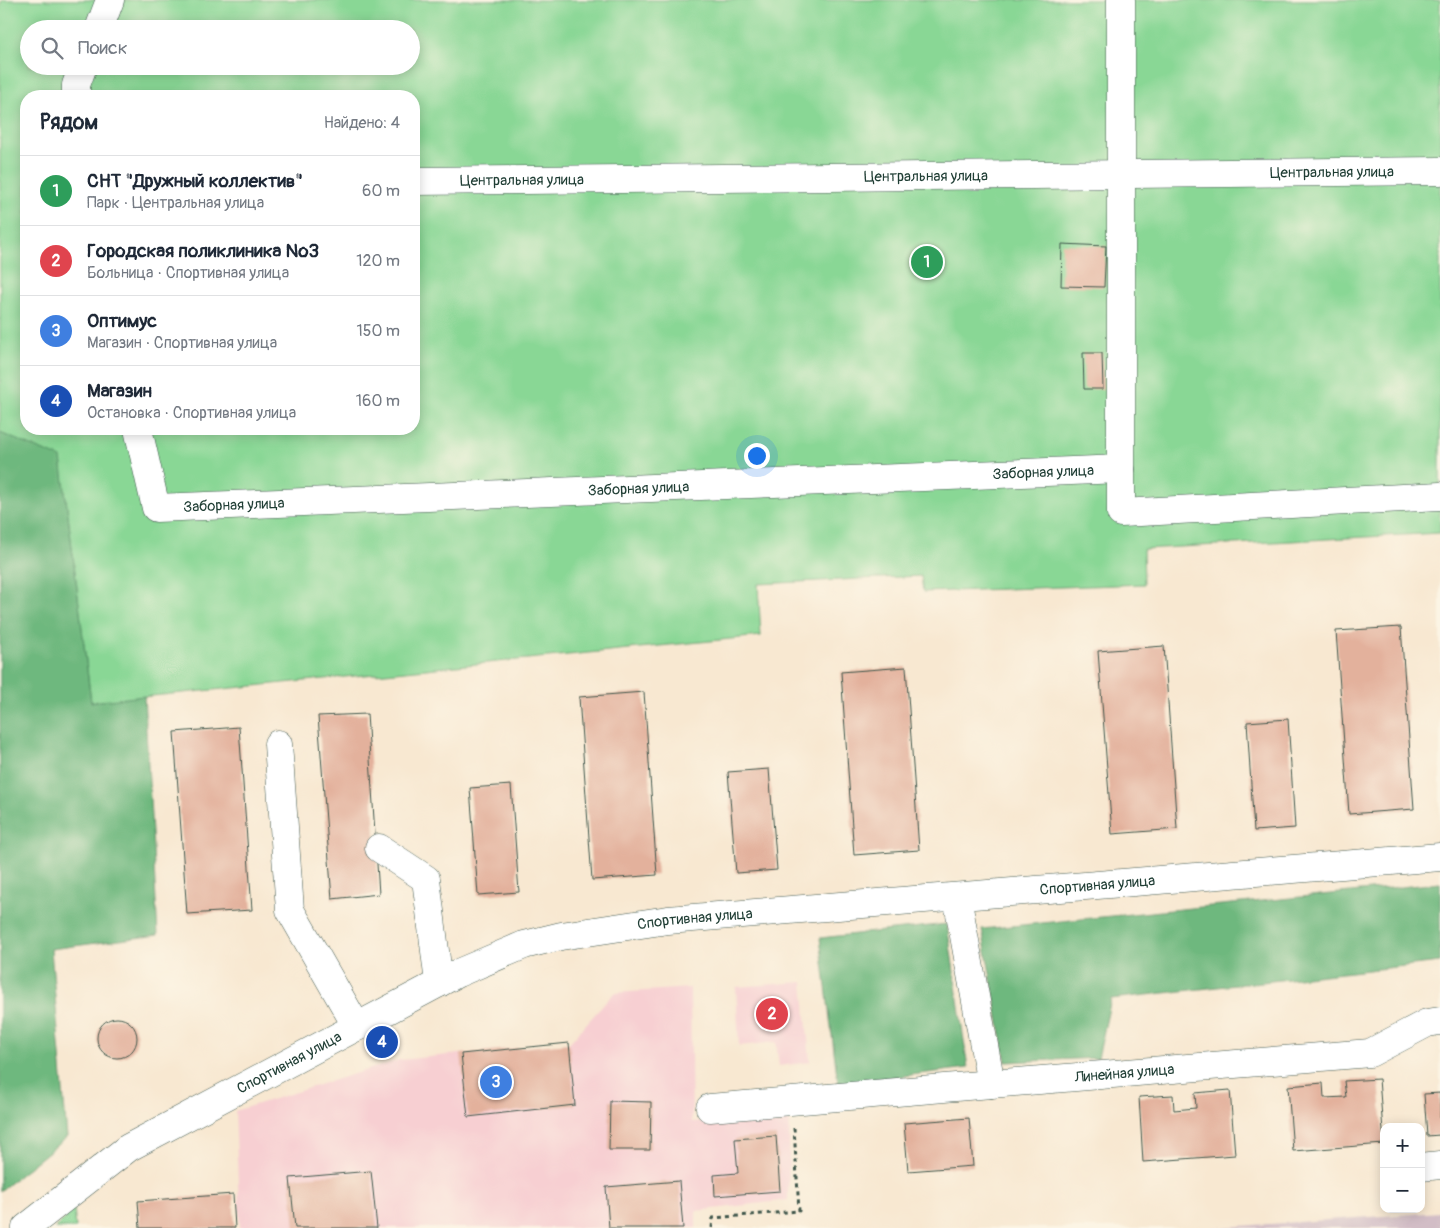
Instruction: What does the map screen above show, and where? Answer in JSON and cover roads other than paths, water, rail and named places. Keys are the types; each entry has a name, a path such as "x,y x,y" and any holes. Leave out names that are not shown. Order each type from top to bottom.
{"street":[{"path":"102,20 110,0"},
{"path":"1121,0 1121,513 1440,496"},
{"path":"76,90 80,75"},
{"name":"Центральная улица","path":"420,181 1440,171"},
{"name":"Заборная улица","path":"139,435 156,508 1121,469"},
{"path":"278,744 290,910 357,1027"},
{"path":"379,848 426,878 439,983"},
{"name":"Спортивная улица","path":"26,1228 128,1148 458,973 524,946 561,936 604,928 668,920 1440,857"},
{"path":"956,897 991,1084"},
{"name":"Линейная улица","path":"710,1108 1370,1053 1427,1023 1440,1022"},
{"path":"1425,1167 1440,1165"}],"place":[{"name":"СНТ \"Дружный коллектив\"","path":"927,262"},
{"name":"Городская поликлиника №3","path":"772,1014"},
{"name":"Магазин","path":"382,1042"},
{"name":"Оптимус","path":"496,1082"}]}
